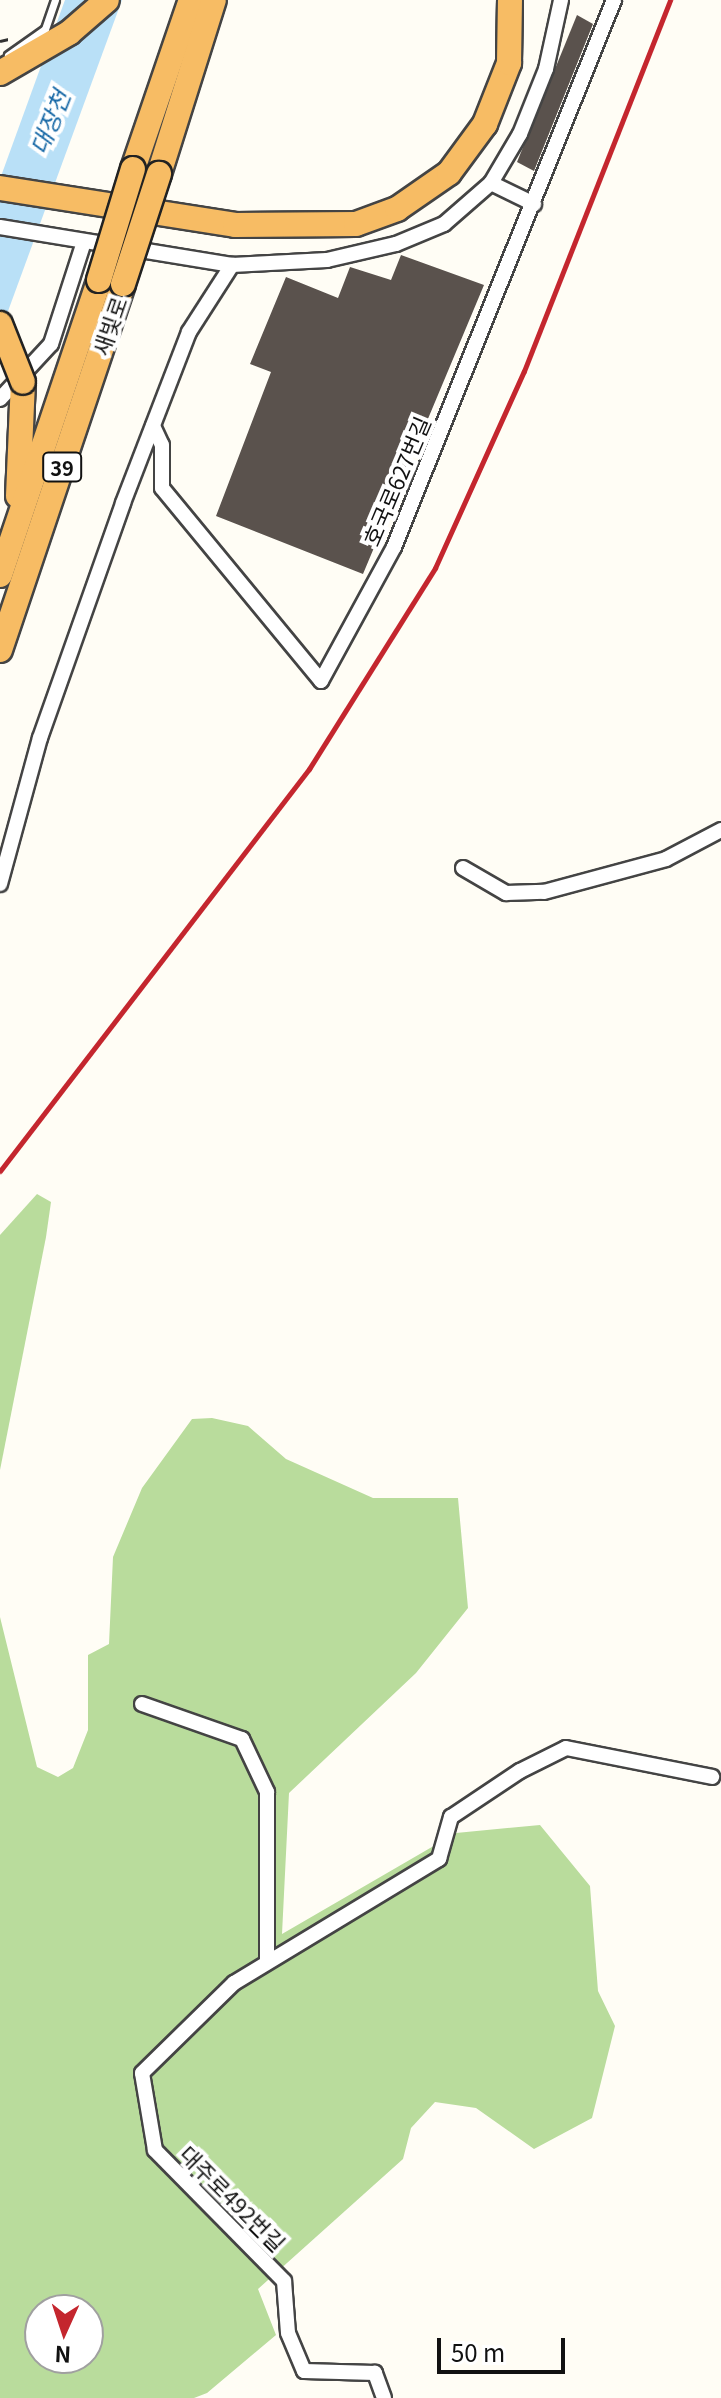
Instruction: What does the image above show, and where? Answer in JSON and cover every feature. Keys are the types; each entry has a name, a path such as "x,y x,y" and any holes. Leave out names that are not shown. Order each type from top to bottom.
{"highway":[{"path":"0,73 69,33 107,0"},
{"path":"0,188 234,212 307,216 359,208 394,193 439,163 475,116 499,56 500,0"},
{"path":"0,174 235,225 307,229 356,224 397,209 449,173 485,124 509,63 510,0"},
{"name":"새빛로","path":"0,650 111,282 133,169 208,3"},
{"name":"새빛로","path":"0,575 111,282 159,174 208,3"},
{"path":"0,324 23,382 15,532"}],"street":[{"path":"0,227 232,265 327,260 396,244 444,224 491,183 520,134 546,69 561,0"},
{"name":"호국로627번길","path":"153,426 162,445 162,488 321,681 394,547 614,0"},
{"path":"491,183 534,204"},
{"path":"0,399 51,344 84,242"},
{"path":"0,884 40,738 153,426 189,332 232,265"},
{"path":"463,868 506,893 544,892 666,859 721,830"},
{"path":"142,1704 242,1739 267,1792 267,1962"},
{"name":"대주로492번길","path":"384,2398 375,2373 304,2371 288,2333 284,2281 155,2150 142,2073 234,1983 439,1859 451,1817 566,1748 712,1777"}],"lane":[{"path":"0,61 45,29 55,0"}],"green space":[{"path":"37,1194 51,1202 0,1470 0,1235"},
{"path":"212,1418 248,1426 286,1459 373,1498 458,1498 468,1608 416,1673 289,1793 282,1934 456,1833 540,1825 590,1886 598,1991 615,2026 592,2118 534,2149 476,2108 435,2102 411,2128 403,2159 258,2289 276,2335 207,2393 194,2398 0,2398 0,1617 37,1767 58,1777 73,1768 88,1730 88,1655 109,1644 113,1557 142,1488 192,1419"}],"water":[{"name":"대장천","path":"65,0 122,0 0,333 0,179"}],"building":[{"path":"577,15 593,24 534,171 517,162"},
{"path":"401,255 484,285 363,574 216,516 271,372 250,364 286,277 338,298 350,267 391,280"}],"railway":[{"path":"0,1171 309,769 435,568 524,371 670,0"}]}
